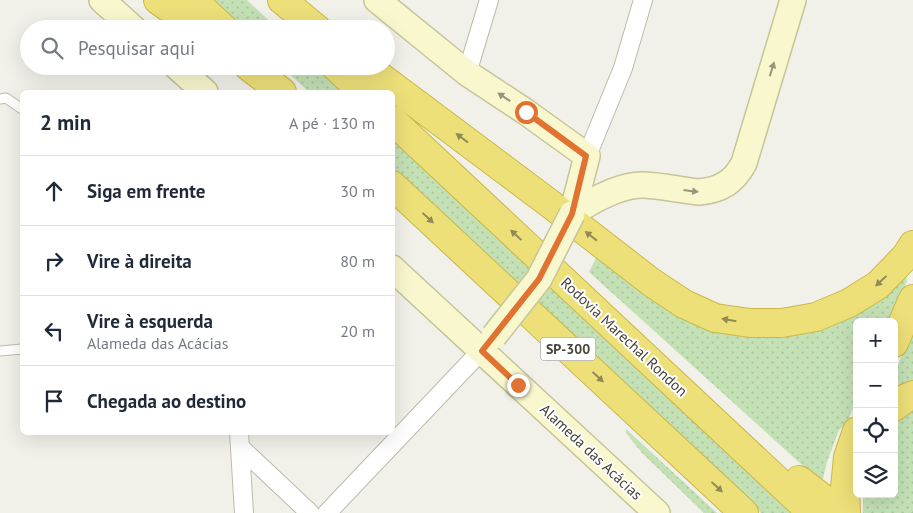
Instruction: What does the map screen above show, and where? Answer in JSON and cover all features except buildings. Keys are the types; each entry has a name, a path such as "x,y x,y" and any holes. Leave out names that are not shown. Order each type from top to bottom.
{"highway":[{"path":"158,0 186,20"},
{"path":"193,0 214,20"},
{"path":"263,0 284,20"},
{"path":"282,0 306,20"},
{"path":"260,75 279,90"},
{"path":"275,75 291,90"},
{"path":"345,75 361,90"},
{"path":"378,75 651,282 684,304 715,318 750,324 782,324 816,317 849,303 878,285 906,256 913,245"},
{"name":"Rodovia Marechal Rondon","path":"395,123 812,513"},
{"name":"SP-300","path":"395,188 744,513"},
{"path":"898,334 913,299"},
{"path":"898,404 913,395"},
{"path":"692,400 845,513"},
{"path":"845,513 848,457 853,443"},
{"path":"852,513 853,498"}],"main road":[{"path":"102,0 124,20"},
{"path":"377,0 467,73 526,112 585,160 572,214 539,279 488,343"},
{"path":"572,214 605,194 636,186 708,192 723,186 736,176 744,163 793,0"},
{"path":"186,75 203,90"},
{"name":"Alameda das Acácias","path":"395,270 488,343 657,513"}],"street":[{"path":"467,73 489,0"},
{"path":"585,160 623,68 643,0"},
{"path":"327,513 488,343"},
{"path":"240,440 244,513"},
{"path":"240,440 310,513"}],"lane":[{"path":"0,99 6,98 20,108"},
{"path":"0,351 20,350"}],"green space":[{"path":"210,0 247,0 268,20 231,20"},
{"path":"291,75 329,75 345,90 307,90"},
{"path":"395,138 796,513 761,513 395,172"},
{"path":"599,252 756,334 906,276 907,281 892,318 853,318 853,409 847,423 839,430 827,462 822,483 589,272"},
{"path":"913,329 913,380 898,389 898,365"},
{"path":"913,407 913,513 863,513 863,498 898,498 899,417"},
{"path":"626,429 717,513 704,513 642,453 626,433"}],"route":[{"path":"518,385 482,351 539,279 572,214 586,156 526,112"}]}
